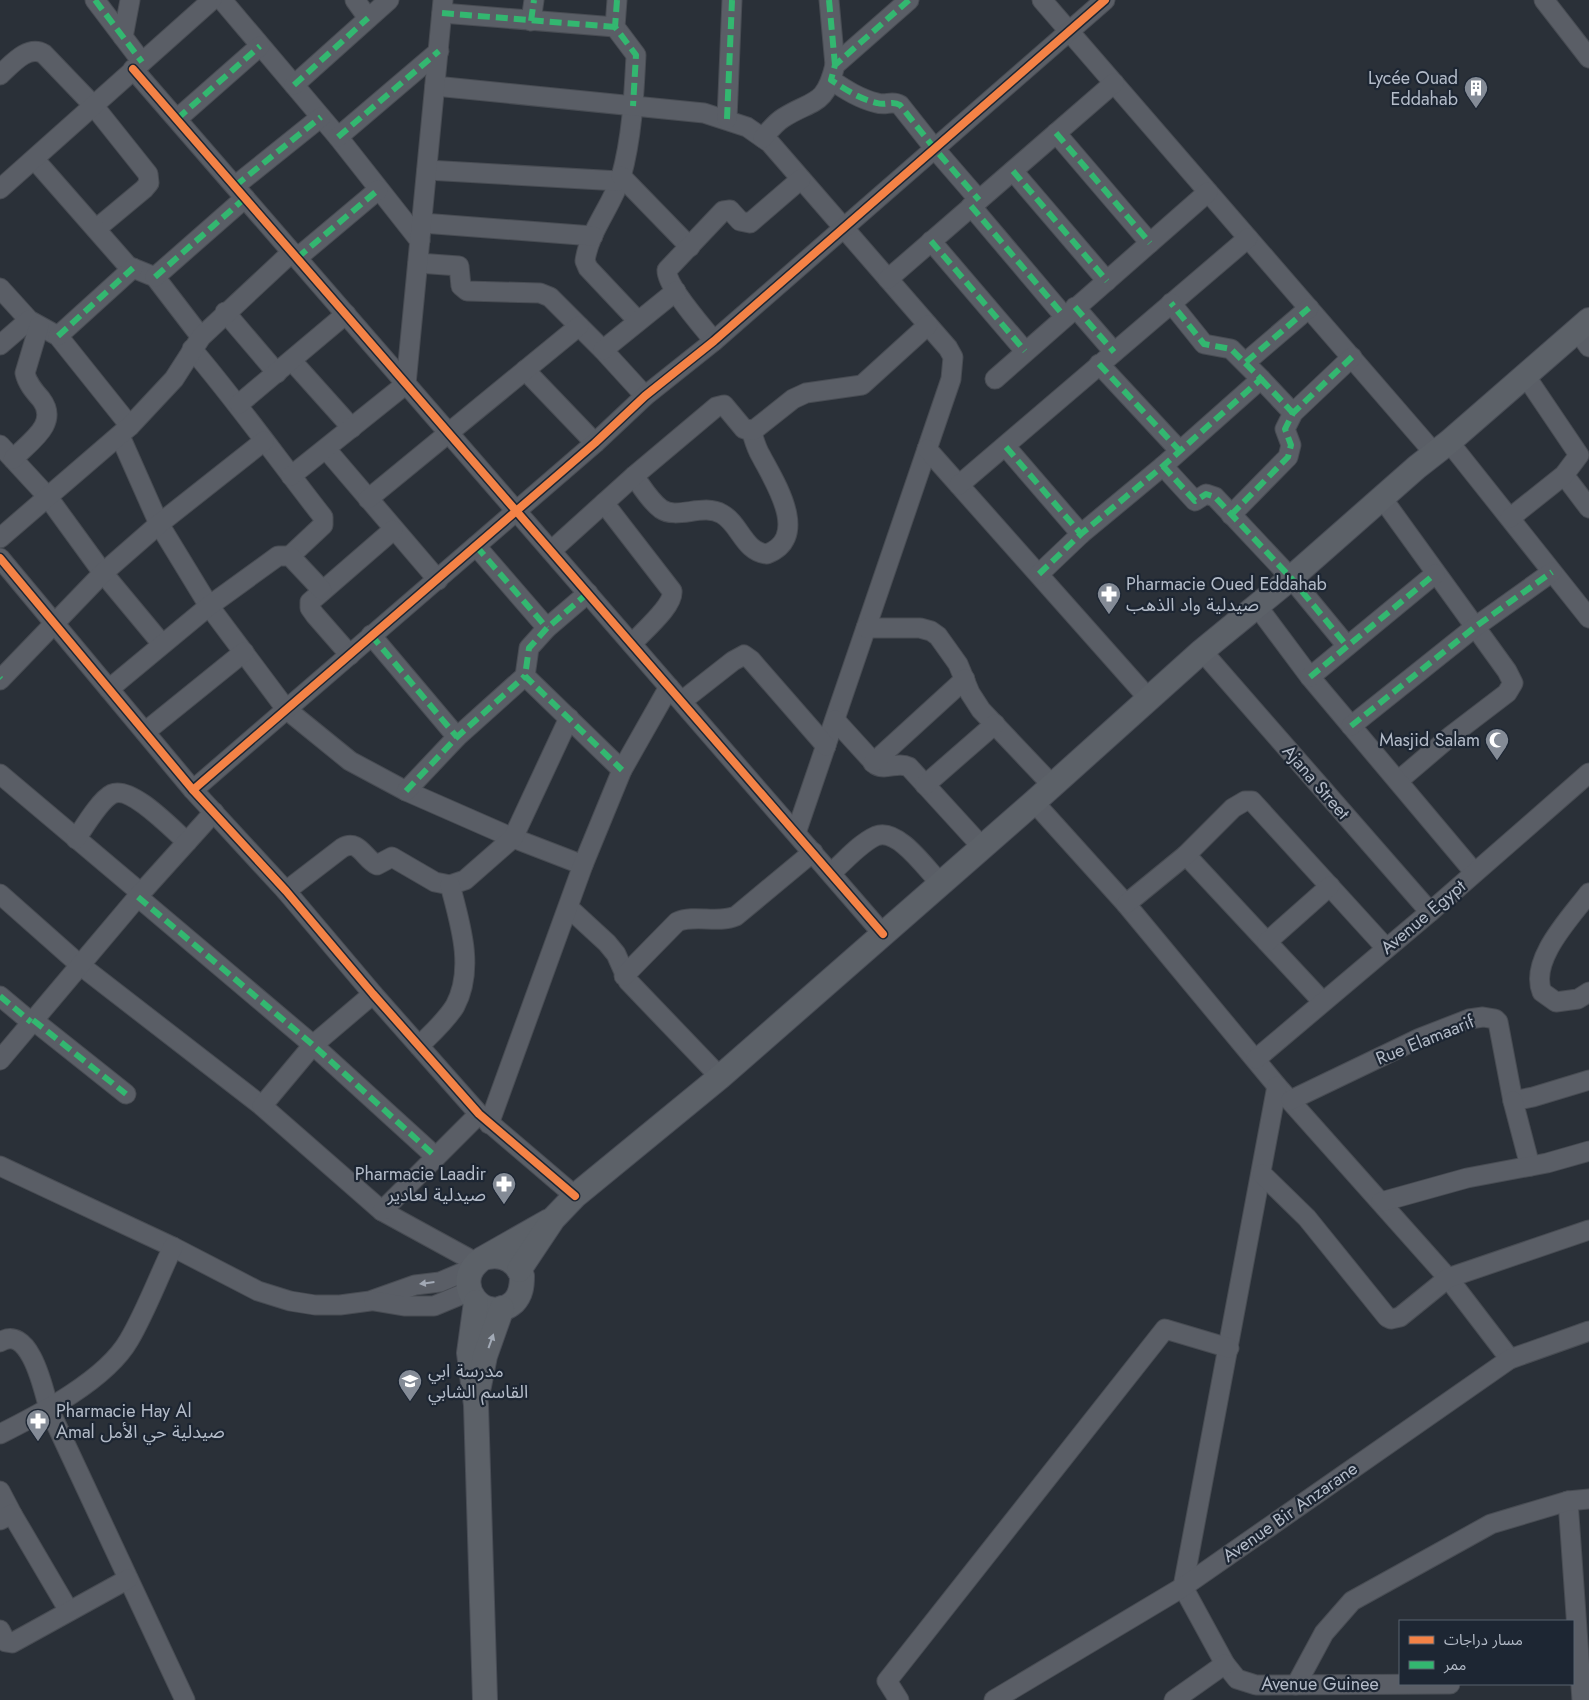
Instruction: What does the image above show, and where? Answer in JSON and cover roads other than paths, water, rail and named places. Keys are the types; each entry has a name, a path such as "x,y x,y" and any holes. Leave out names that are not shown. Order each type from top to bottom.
{"main road":[{"path":"519,1270 553,1219 575,1196 720,1077 982,848 1202,652 1291,578 1417,466 1442,448 1525,375 1585,332"},
{"path":"485,1700 476,1405 469,1353 473,1296 468,1279 479,1262 553,1219"},
{"path":"473,1296 487,1308 502,1308 511,1304 519,1295 522,1282 519,1270 506,1258 479,1262"},
{"path":"476,1405 485,1356 502,1308"}],"street":[{"path":"95,0 123,37 138,66 177,120 883,934"},
{"path":"123,37 130,0"},
{"path":"355,0 368,18"},
{"path":"294,85 390,0"},
{"path":"532,21 534,0"},
{"path":"616,0 615,27 636,55 633,106 620,178 585,257 586,264 638,321"},
{"path":"727,119 732,0"},
{"path":"829,0 833,73 850,92 877,103 898,103 975,203 1070,312 1114,352"},
{"path":"763,138 781,120 820,99 833,73 908,0"},
{"path":"1042,0 1352,357 1510,518 1589,618"},
{"path":"193,790 438,580 595,443 645,396 714,341 1105,0"},
{"path":"1544,0 1589,58"},
{"path":"0,189 35,160 211,1 260,46 338,137 378,190 421,232 593,236"},
{"path":"291,476 406,384 443,7 532,21 615,27"},
{"path":"177,120 260,46"},
{"path":"338,137 439,50"},
{"path":"0,75 21,56 32,51 40,51 94,105 148,174 149,178 144,189 96,228"},
{"path":"888,279 1114,83"},
{"path":"435,86 704,113 747,127 763,138 800,179 948,348 953,358 954,366 927,449 796,833"},
{"path":"155,277 240,192 320,117"},
{"path":"1056,133 1150,243"},
{"path":"35,160 132,268 155,277 197,343 264,441 323,517 324,522 290,556"},
{"path":"427,170 620,178 690,247"},
{"path":"1013,171 1107,281"},
{"path":"714,341 676,291 666,274 667,270 723,211 730,210 740,221 750,223 800,179"},
{"path":"0,538 125,431 174,379 197,343 225,312 294,255 378,190"},
{"path":"995,379 1208,192"},
{"path":"959,485 1006,447 1099,364 1248,238"},
{"path":"932,241 1025,351"},
{"path":"418,262 459,266 461,286 467,291 544,294 550,297 603,350 645,396"},
{"path":"58,336 132,268"},
{"path":"0,288 34,323 58,336 125,431 159,524 209,606 286,709 350,760 406,791 513,838 583,865"},
{"path":"603,350 676,291"},
{"path":"1171,303 1204,344 1218,345 1230,350 1246,362 1293,413"},
{"path":"1246,362 1309,308"},
{"path":"225,312 277,373"},
{"path":"239,404 346,314"},
{"path":"0,345 34,323"},
{"path":"34,323 25,372 27,380 46,406 48,419 44,428 6,452 47,496 103,573 162,644"},
{"path":"368,499 579,326"},
{"path":"551,551 604,502 710,411 720,406 727,408 744,429 751,430 759,427 793,399 806,393 862,385 928,326"},
{"path":"1230,515 1288,457 1291,445 1285,429 1293,413 1352,357"},
{"path":"292,361 352,428"},
{"path":"1099,364 1179,450"},
{"path":"525,370 595,443"},
{"path":"1510,518 1564,475 1577,460 1579,454 1525,375"},
{"path":"1039,574 1081,534 1163,466 1261,379"},
{"path":"634,476 662,510 671,513 704,509 721,513 728,518 754,551 767,554 779,545 785,535 788,523 786,506 759,454 751,430"},
{"path":"0,679 103,573 159,524 264,441"},
{"path":"1006,447 1081,534"},
{"path":"326,449 393,530 438,580"},
{"path":"927,449 1150,699"},
{"path":"1163,466 1195,501 1206,494 1212,495 1291,578 1347,646"},
{"path":"1564,475 1589,508"},
{"path":"1382,498 1510,676 1512,686 1507,693 1398,781"},
{"path":"604,502 672,591 671,600 666,608 632,644"},
{"path":"350,655 310,608 310,602 393,530"},
{"path":"476,546 547,628"},
{"path":"109,689 209,606 274,558 283,554 290,556 322,590"},
{"path":"0,558 193,790 286,891 373,994 484,1119 575,1196"},
{"path":"1351,726 1475,627 1552,572"},
{"path":"1310,677 1435,574"},
{"path":"588,593 547,628 530,648 526,656 526,676 622,770"},
{"path":"1257,606 1310,677 1474,872"},
{"path":"866,628 920,628 931,631 946,646 958,664 975,701 1052,786"},
{"path":"372,635 457,737"},
{"path":"145,732 244,652"},
{"name":"Ajana Street","path":"1202,652 1430,912"},
{"path":"682,701 733,660 744,655 752,660 826,746"},
{"path":"406,791 457,737 526,676"},
{"path":"873,763 965,679"},
{"path":"382,1211 436,1157 484,1119 516,1045 583,865 622,770 669,687"},
{"path":"286,891 342,848 350,844 357,846 377,865 391,857 397,858 435,882 450,885 465,880 513,838 569,718"},
{"path":"835,720 873,763 882,768 897,764 906,765 982,848"},
{"path":"925,785 995,724"},
{"name":"Avenue Egypt","path":"1256,1060 1589,773"},
{"path":"0,774 314,1045 436,1157"},
{"path":"76,838 108,797 121,792 136,798 187,842"},
{"path":"1126,904 1186,855 1233,808 1245,801 1252,801 1386,948"},
{"path":"1034,802 1126,904 1277,1086 1448,1278 1510,1359"},
{"path":"0,1060 139,895 214,812"},
{"path":"831,873 874,837 890,835 899,839 941,884"},
{"path":"624,976 677,922 725,919 736,916 812,852"},
{"path":"1186,855 1322,1002"},
{"path":"419,1046 454,1006 463,980 465,959 463,941 450,885"},
{"path":"1267,942 1330,886"},
{"path":"1589,893 1552,943 1541,966 1539,977 1542,992 1556,1002 1578,999 1589,992"},
{"path":"0,894 80,965 262,1106 382,1211 479,1262"},
{"path":"568,908 611,948 619,961 624,976 720,1077"},
{"path":"262,1106 314,1045 373,994"},
{"path":"0,996 126,1094"},
{"name":"Rue Elamaarif","path":"1291,1100 1420,1038 1469,1019 1483,1017 1495,1019 1498,1022 1513,1101"},
{"path":"1530,1166 1513,1101 1527,1099 1589,1080"},
{"path":"1183,1586 1262,1174 1277,1086"},
{"path":"1381,1202 1468,1178 1530,1166 1589,1151"},
{"path":"0,1166 173,1247 258,1291 290,1301 315,1305 340,1305 370,1301 415,1285 440,1282 479,1262"},
{"path":"1262,1174 1306,1218 1387,1317 1391,1319 1400,1317 1448,1278 1589,1230"},
{"path":"0,1434 49,1409 100,1372 128,1341 173,1247"},
{"path":"370,1301 404,1306 434,1306 473,1296"},
{"path":"899,1700 887,1681 1165,1329 1229,1348"},
{"name":"Avenue Bir Anzarane","path":"994,1700 1183,1586 1510,1359 1589,1331"},
{"path":"0,1342 4,1340 15,1341 25,1345 41,1378 49,1409 185,1700"},
{"path":"0,1491 6,1517 70,1611"},
{"path":"1296,1685 1324,1633 1352,1601 1491,1524 1568,1500 1589,1499"},
{"path":"1568,1500 1581,1687"},
{"path":"0,1630 6,1642 12,1643 128,1579"},
{"name":"Avenue Guinee","path":"1183,1586 1226,1664 1237,1679 1256,1686 1399,1684"},
{"path":"1174,1700 1226,1664"}],"place":[{"name":"Lycée Ouad Eddahab","path":"1476,109"},
{"name":"Pharmacie Oued Eddahab صيدلية واد الذهب","path":"1109,615"},
{"name":"Masjid Salam","path":"1497,761"},
{"name":"Pharmacie Laadir صيدلية لعادير","path":"504,1205"},
{"name":"مدرسة ابي القاسم الشابي","path":"410,1402"},
{"name":"Pharmacie Hay Al Amal صيدلية حي الأمل","path":"38,1442"}]}
